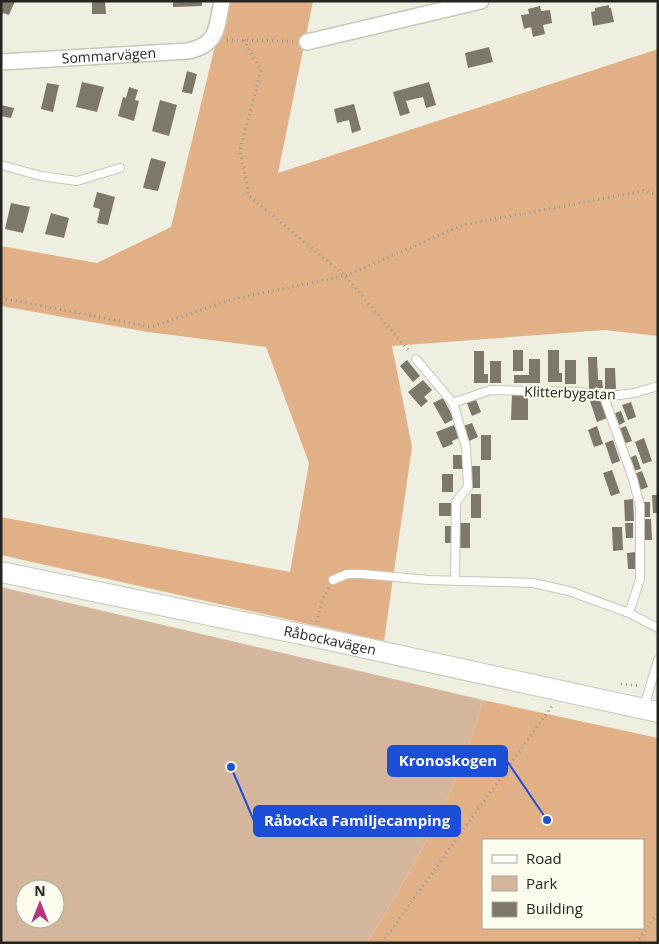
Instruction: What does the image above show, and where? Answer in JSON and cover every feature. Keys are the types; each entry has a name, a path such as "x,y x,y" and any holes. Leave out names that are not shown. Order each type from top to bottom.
{"street":[{"path":"213,39 222,1"},
{"path":"306,42 481,1"},
{"name":"Sommarvägen","path":"1,62 188,51 202,48 213,39"},
{"name":"Råbockavägen","path":"1,572 315,637 651,711"}],"lane":[{"path":"1,165 41,176 77,182 120,168"},
{"path":"416,359 453,403 466,447 468,486 456,502 455,582"},
{"name":"Klitterbygatan","path":"453,403 490,390 580,392 604,397 634,393 658,386"},
{"path":"604,397 633,479 640,506 640,579 629,613"},
{"path":"333,580 347,574 362,574 455,582 512,582 552,586 629,613 658,628"},
{"path":"651,711 658,660"}],"path":[{"path":"213,39 306,42"},
{"path":"244,40 261,71 240,150 249,196 345,276 416,359"},
{"path":"1,298 151,327 233,299 345,276 463,226 643,191 658,195"},
{"path":"315,637 322,601 333,580"},
{"path":"382,943 553,704"},
{"path":"636,943 658,913"}],"green space":[{"path":"1,587 483,700 458,773 437,820 380,923 366,943 1,943"}],"shaded area":[{"path":"226,1 313,1 278,173 658,49 658,336 605,330 392,346 412,447 384,641 1,555 1,517 290,572 309,463 266,347 148,332 1,306 1,246 97,263 171,227"},
{"path":"483,700 658,738 658,943 366,943 380,923 437,820 467,749"}],"building":[{"path":"1,1 15,1 9,15 3,13 1,17"},
{"path":"92,1 105,1 106,14 92,14"},
{"path":"173,1 202,1 202,6 173,7"},
{"path":"609,5 614,22 593,26 591,12 595,11 595,8"},
{"path":"540,6 541,11 550,10 552,23 543,25 545,34 533,37 531,27 524,29 521,15 529,14 528,9"},
{"path":"489,47 493,62 468,68 465,53"},
{"path":"187,71 197,74 192,94 182,92"},
{"path":"82,82 104,87 97,112 76,107"},
{"path":"429,82 436,105 426,108 423,97 406,101 410,113 400,116 393,92"},
{"path":"47,83 59,85 53,112 41,109"},
{"path":"129,87 138,90 135,100 139,101 134,121 118,116 123,97 126,98"},
{"path":"160,100 177,105 169,136 152,131"},
{"path":"354,104 361,130 352,133 349,120 337,123 334,109"},
{"path":"1,105 14,108 11,118 1,116"},
{"path":"151,158 166,162 158,191 143,188"},
{"path":"97,192 115,197 108,225 97,223 100,209 93,207"},
{"path":"11,203 30,207 23,233 5,229"},
{"path":"51,213 69,218 64,238 45,234"},
{"path":"513,350 523,350 523,371 513,371"},
{"path":"548,350 559,350 559,373 562,373 562,382 548,382"},
{"path":"474,351 484,351 484,374 488,374 488,383 474,383"},
{"path":"588,357 597,357 598,380 602,380 603,388 589,389"},
{"path":"529,359 540,359 540,383 514,383 514,375 529,375"},
{"path":"407,360 420,376 413,382 400,366"},
{"path":"565,360 576,360 576,384 565,384"},
{"path":"490,361 501,361 501,383 490,383"},
{"path":"605,368 615,368 616,389 605,389"},
{"path":"423,380 432,390 424,397 428,401 421,407 408,392"},
{"path":"512,394 528,395 528,420 511,420"},
{"path":"475,397 481,412 472,416 466,401"},
{"path":"443,398 454,419 445,424 433,403"},
{"path":"600,398 607,418 597,422 590,401"},
{"path":"631,402 636,417 628,420 622,405"},
{"path":"621,411 625,422 619,425 615,413"},
{"path":"472,423 478,437 469,441 463,426"},
{"path":"454,425 459,438 452,441 453,444 443,448 436,432"},
{"path":"597,426 603,444 594,447 588,430"},
{"path":"626,426 632,441 623,444 618,429"},
{"path":"481,435 491,435 491,460 481,460"},
{"path":"644,438 652,461 643,464 635,442"},
{"path":"613,440 620,461 612,464 605,443"},
{"path":"453,455 464,455 464,469 453,469"},
{"path":"636,455 641,469 633,471 629,458"},
{"path":"470,466 480,466 480,488 470,488"},
{"path":"612,470 620,493 611,496 603,473"},
{"path":"642,471 648,487 640,490 634,474"},
{"path":"442,474 453,474 453,492 442,492"},
{"path":"471,494 481,494 481,518 471,518"},
{"path":"652,495 658,495 658,513 653,513"},
{"path":"633,499 634,521 625,521 624,500"},
{"path":"641,502 650,502 650,517 642,517"},
{"path":"439,503 451,503 451,516 439,516"},
{"path":"641,519 651,519 652,540 642,540"},
{"path":"459,523 470,523 470,548 459,548"},
{"path":"625,523 633,523 633,538 626,538"},
{"path":"445,526 451,526 451,543 445,543"},
{"path":"612,527 622,527 623,550 613,551"},
{"path":"636,552 637,569 628,569 627,553"}],"place":[{"name":"Råbocka Familjecamping","path":"231,767"},
{"name":"Kronoskogen","path":"547,820"}]}
